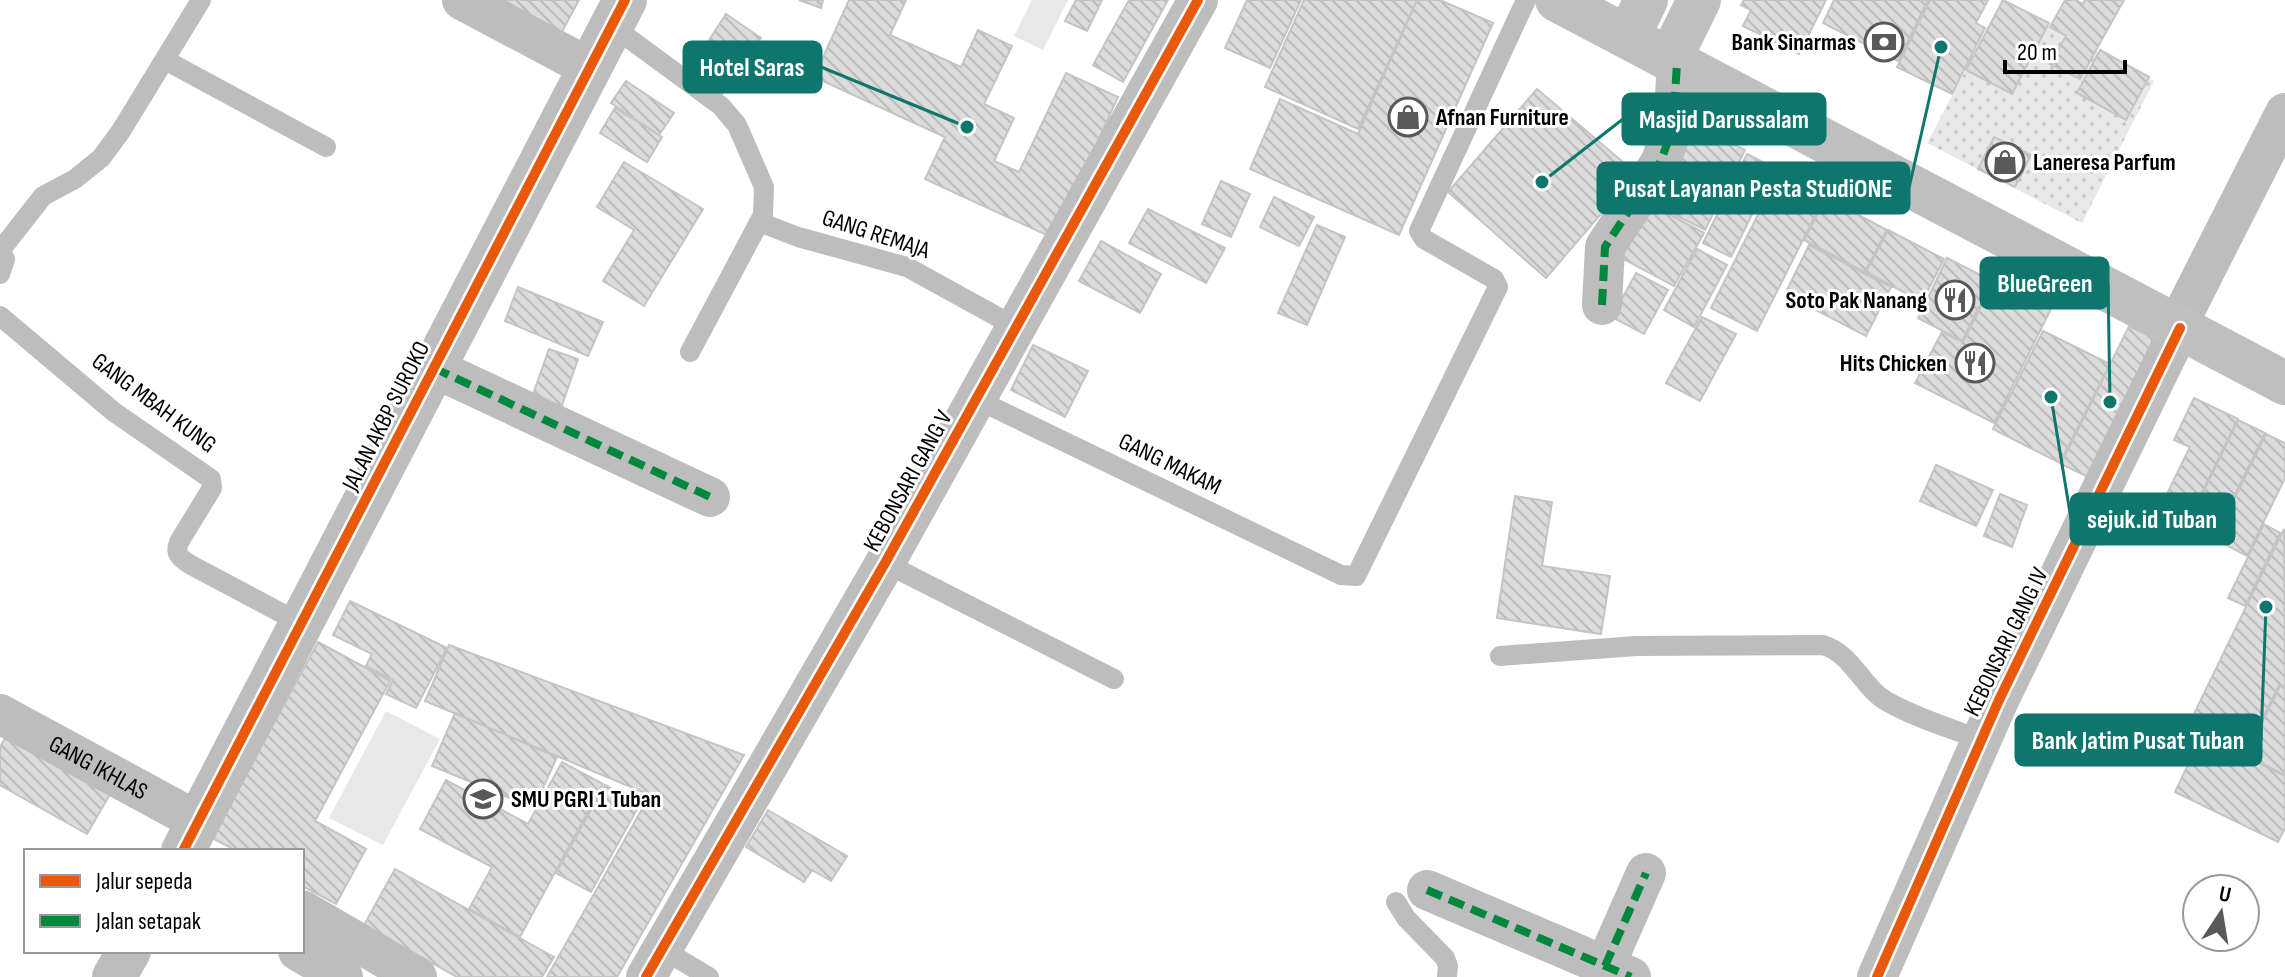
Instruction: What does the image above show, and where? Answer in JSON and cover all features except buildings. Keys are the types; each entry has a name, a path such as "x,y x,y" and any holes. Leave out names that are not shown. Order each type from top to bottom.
{"main road":[{"path":"1557,0 1637,19 1673,61 2285,383"},
{"path":"1673,61 1699,0"}],"street":[{"path":"462,0 590,68"},
{"name":"KEBONSARI GANG V","path":"654,963 885,563 1198,0"},
{"name":"JALAN AKBP SUROKO","path":"193,842 302,624 618,13"},
{"path":"1602,305 1605,247 1660,163 1673,128 1673,61"},
{"name":"KEBONSARI GANG IV","path":"1877,977 1981,740 2285,113"},
{"path":"434,368 710,497"},
{"name":"GANG IKHLAS","path":"0,714 193,842"},
{"path":"1412,896 1618,971 1646,873"},
{"path":"304,914 327,957 417,977"},
{"path":"114,977 128,953"}],"lane":[{"path":"0,274 5,259 0,251 43,196 75,179 101,158 121,131 201,0"},
{"name":"GANG MAKAM","path":"976,399 1341,575 1352,577 1359,572 1498,287 1494,279 1424,239 1419,231 1526,0"},
{"path":"618,13 732,118 763,181 765,201 759,222 690,352"},
{"path":"165,60 326,147"},
{"name":"GANG REMAJA","path":"759,222 798,237 907,267 1016,327"},
{"name":"GANG MBAH KUNG","path":"0,316 114,412 211,479 212,488 179,542 177,549 180,557 302,624"},
{"path":"885,563 1114,679"},
{"path":"1500,656 1636,646 1823,645 1840,654 1888,703 1981,740"},
{"path":"1412,896 1406,918 1445,958 1447,977"},
{"path":"654,963 709,977"}],"shaded area":[{"path":"1032,0 1068,0 1043,50 1014,36"},
{"path":"2002,2 2154,81 2082,223 1927,143"},
{"path":"386,711 440,739 383,845 329,818"}],"marked path":[{"path":"1602,305 1605,247 1660,163 1673,128 1677,63"},
{"path":"434,368 710,497"},
{"path":"1605,966 1646,873"},
{"path":"1427,890 1631,977"}],"cycle path":[{"path":"184,849 625,0"},
{"path":"646,977 885,563 1198,0"},
{"path":"1877,977 1999,700 2180,328"}],"place":[{"name":"Bank Sinarmas","path":"1884,42"},
{"name":"Pusat Layanan Pesta StudiONE","path":"1941,47"},
{"name":"Afnan Furniture","path":"1408,117"},
{"name":"Hotel Saras","path":"967,127"},
{"name":"Laneresa Parfum","path":"2005,162"},
{"name":"Masjid Darussalam","path":"1542,182"},
{"name":"Soto Pak Nanang","path":"1955,300"},
{"name":"Hits Chicken","path":"1975,363"},
{"name":"sejuk.id Tuban","path":"2051,397"},
{"name":"BlueGreen","path":"2110,402"},
{"name":"Bank Jatim Pusat Tuban","path":"2266,607"},
{"name":"SMU PGRI 1 Tuban","path":"483,799"}]}
